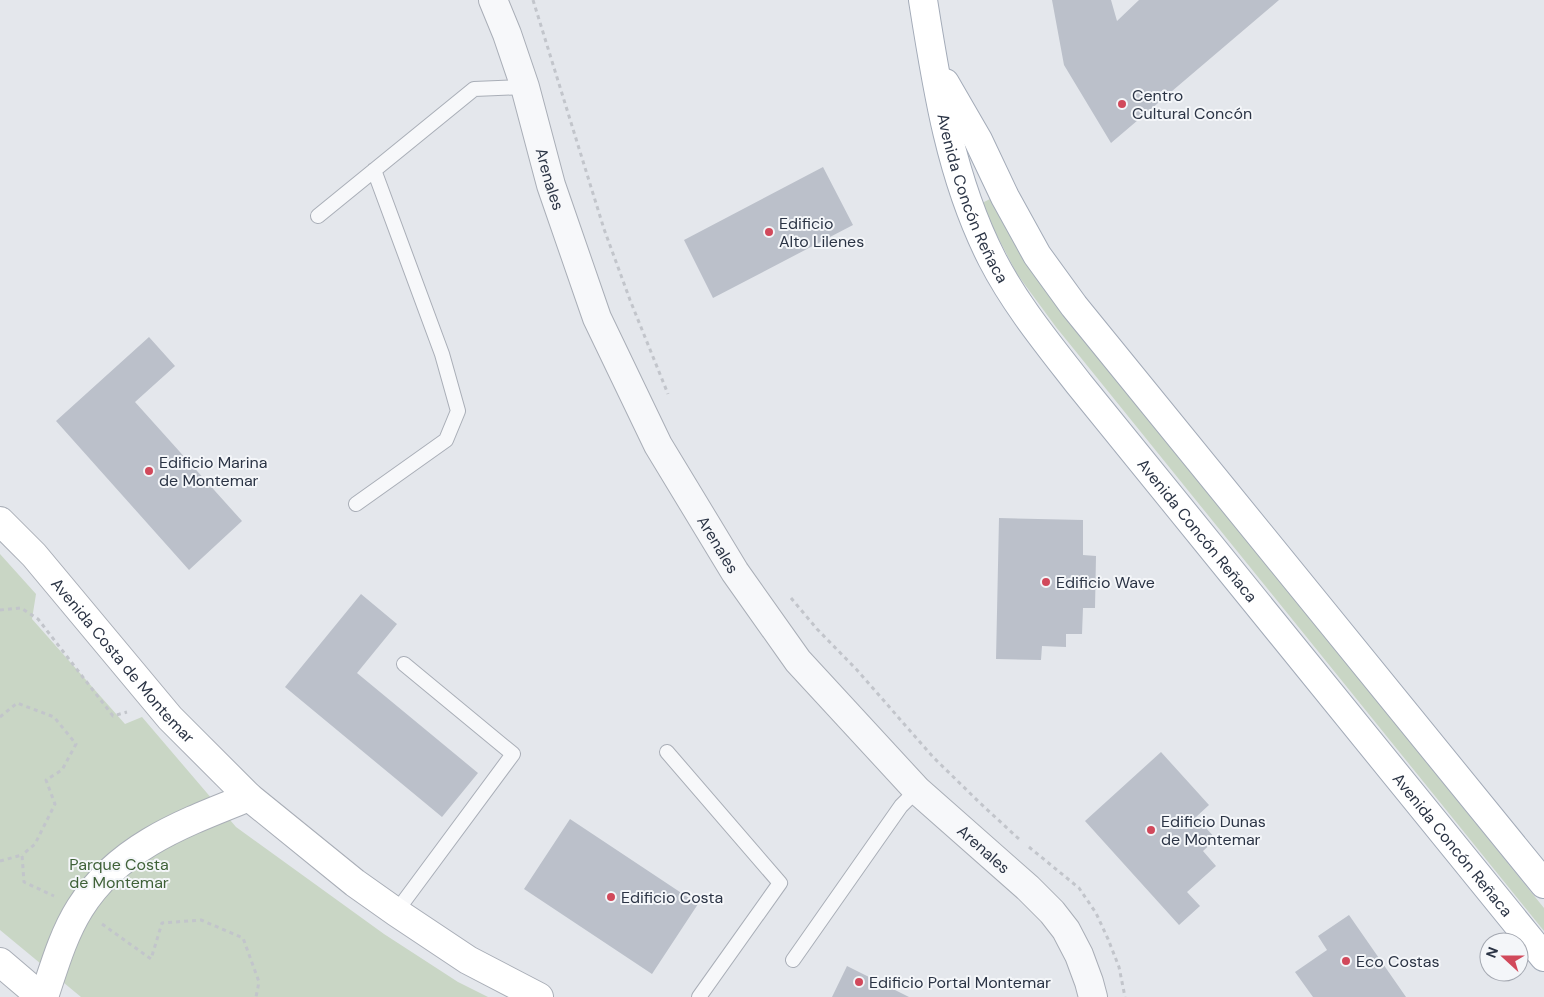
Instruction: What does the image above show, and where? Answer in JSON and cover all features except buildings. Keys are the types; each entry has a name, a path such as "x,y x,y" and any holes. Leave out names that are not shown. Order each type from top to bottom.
{"main road":[{"name":"Avenida Concón Reñaca","path":"923,0 932,60 953,160 976,226 992,260 1012,293 1079,384 1544,957"},
{"name":"Avenida Concón Reñaca","path":"932,60 978,140 1005,197 1037,256 1074,306 1544,884"},
{"name":"Avenida Costa de Montemar","path":"0,521 34,555 170,718 249,797 355,883 396,912 468,960 539,997"},
{"path":"0,962 43,997 64,940 79,909 96,886 117,865 145,844 192,820 249,797"}],"street":[{"name":"Arenales","path":"493,0 507,34 524,87 551,186 597,318 658,445 735,572 798,660 917,790 1028,888 1052,912 1066,930 1079,955 1089,982 1092,997"}],"lane":[{"path":"318,216 474,89 524,87"},
{"path":"356,504 446,440 458,411 442,354 374,170"},
{"path":"396,912 513,754 404,664"},
{"path":"667,752 780,883 699,997"},
{"path":"793,960 901,806 917,790"}],"path":[{"path":"533,0 604,229 630,300 669,396"},
{"path":"786,592 933,757 1022,841"},
{"path":"0,610 21,608 38,619 113,716 131,711"},
{"path":"0,717 17,703 54,717 76,744 62,770 46,780 55,804 35,844 22,855 0,861"},
{"path":"1029,847 1079,888 1096,913 1118,967 1125,997"},
{"path":"22,855 24,882 79,909 151,959 162,923 201,920 243,938 259,982 256,997"}],"green space":[{"path":"990,199 994,201 1067,317 1544,908 1544,931 1056,327 1017,274 982,207 984,202"},
{"name":"Parque Costa de Montemar","path":"0,554 36,594 32,619 125,724 142,717 236,827 384,934 458,982 488,997 81,997 0,930"}],"place":[{"name":"Centro Cultural Concón","path":"1122,104"},
{"name":"Edificio Alto Lilenes","path":"769,232"},
{"name":"Edificio Marina de Montemar","path":"149,471"},
{"name":"Edificio Wave","path":"1046,582"},
{"name":"Edificio Dunas de Montemar","path":"1151,830"},
{"name":"Edificio Costa","path":"611,897"},
{"name":"Eco Costas","path":"1346,961"},
{"name":"Edificio Portal Montemar","path":"859,982"}]}
